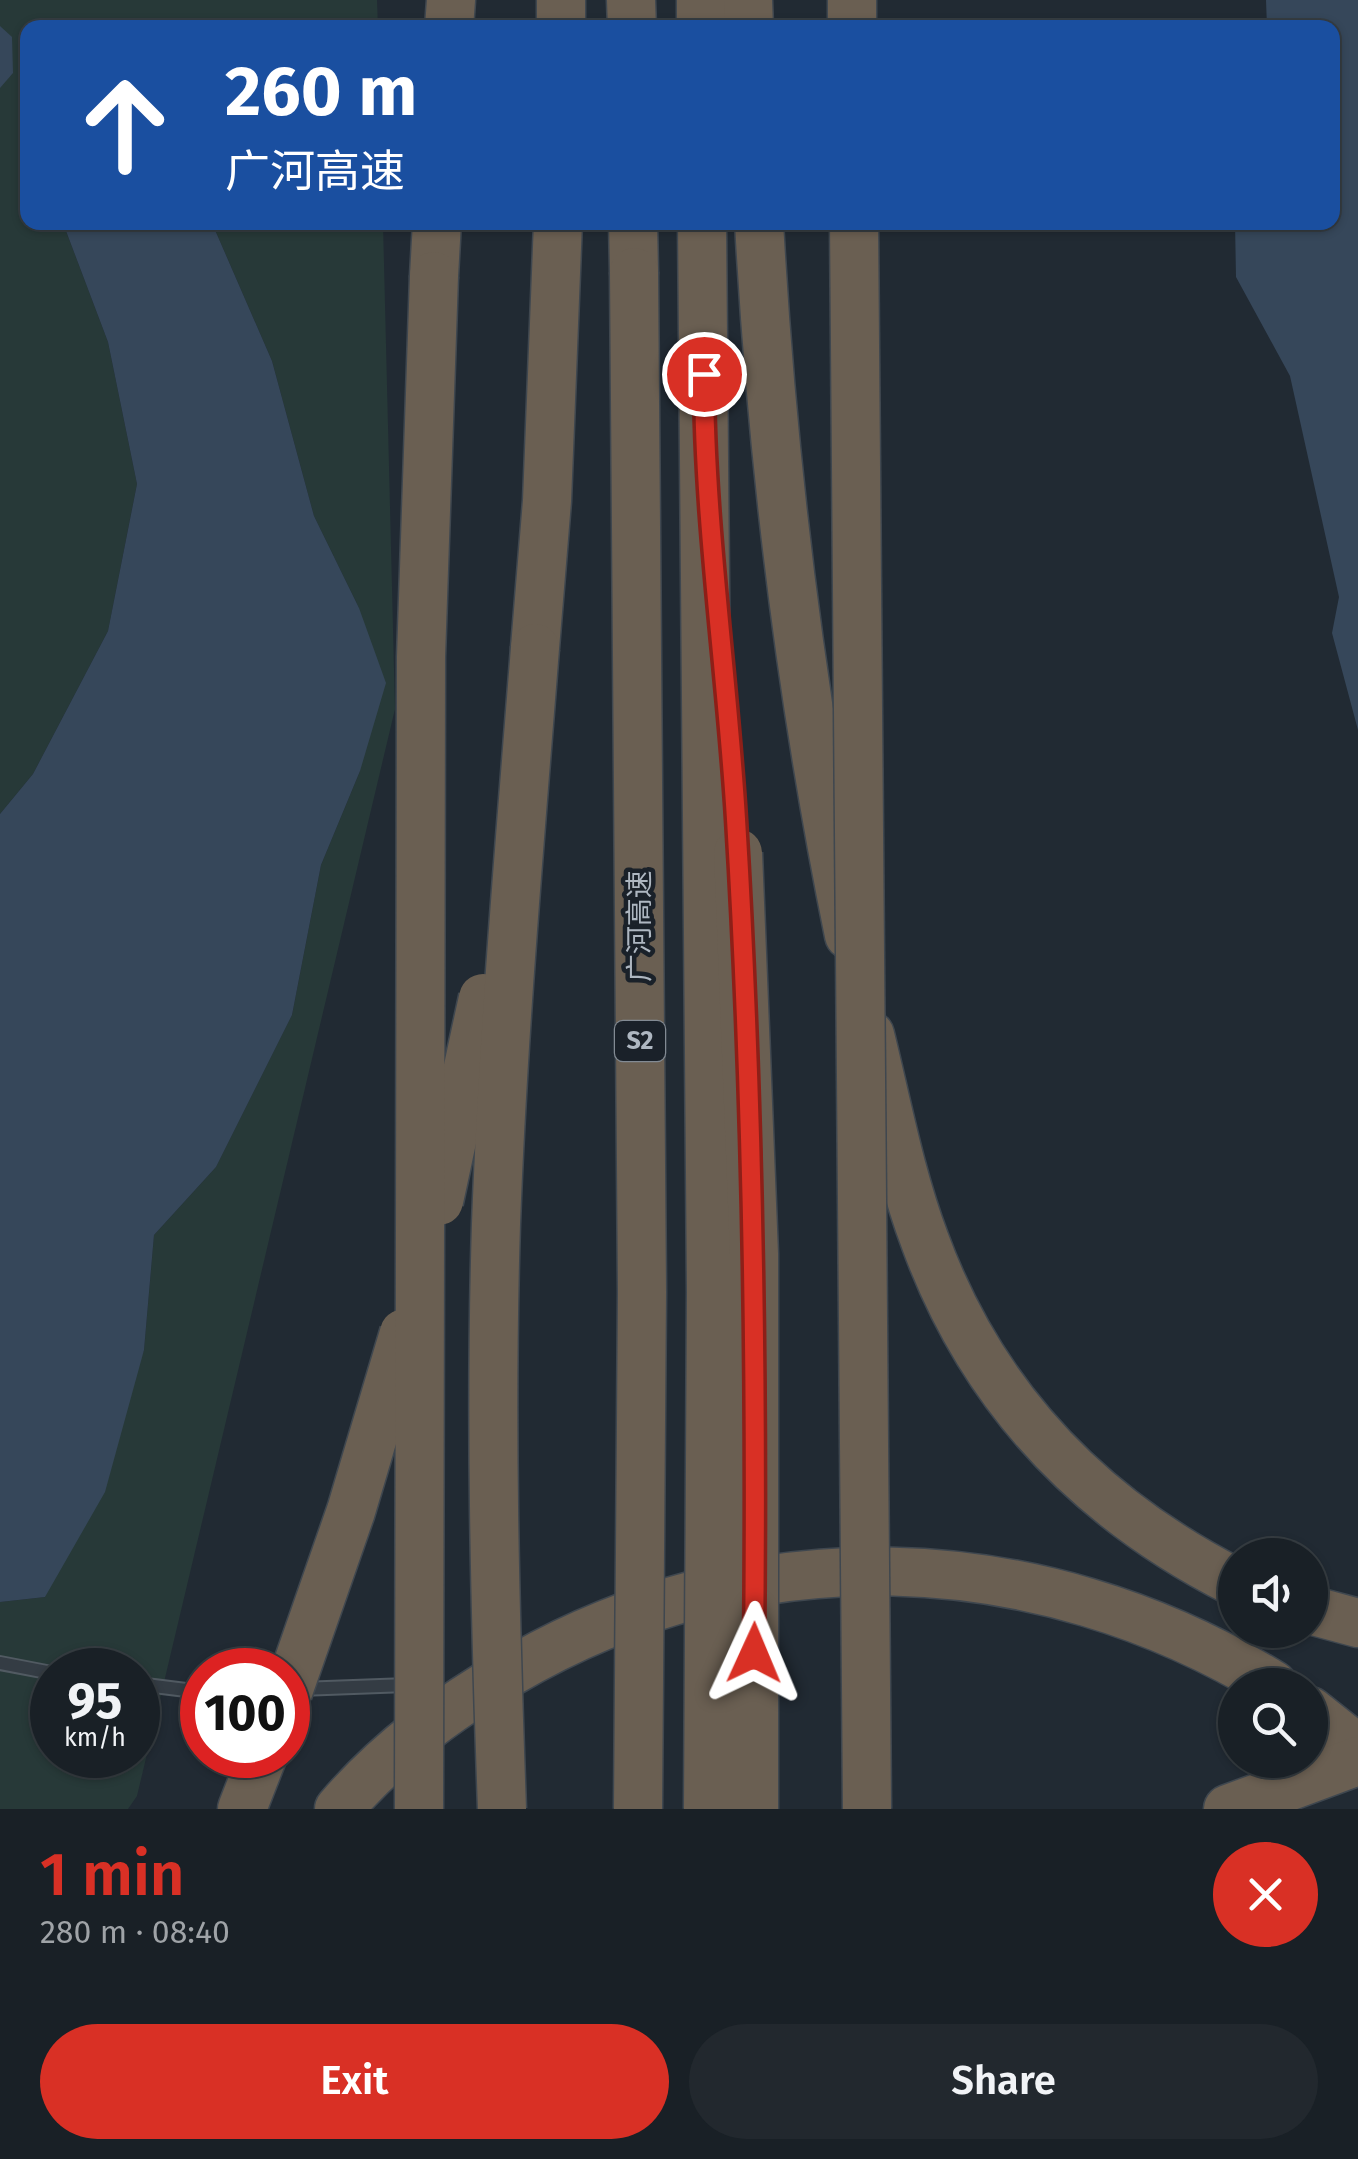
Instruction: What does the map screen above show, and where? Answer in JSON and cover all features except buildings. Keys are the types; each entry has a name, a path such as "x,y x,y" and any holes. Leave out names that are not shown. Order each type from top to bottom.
{"highway":[{"path":"420,1809 422,657 436,230"},
{"path":"502,1809 494,1573 496,1224 506,1030 553,392 558,230"},
{"name":"广河高速","path":"633,230 642,1292 638,1809"},
{"path":"702,230 711,1291 708,1809"},
{"path":"760,230 786,548 809,715 860,991 894,1136 924,1240 968,1337 997,1382 1042,1438 1106,1500 1148,1533 1218,1572"},
{"path":"854,230 867,1809"},
{"path":"704,449 736,820 748,1057 754,1254 754,1809"},
{"path":"303,1648 352,1511 433,1228 494,940 535,648"},
{"path":"339,1809 434,1722 536,1656 648,1608 766,1579 887,1570 948,1573 1022,1584 1125,1612 1181,1635 1242,1668"},
{"path":"1328,1615 1358,1623"},
{"path":"1328,1725 1358,1749"},
{"path":"1228,1809 1358,1761"},
{"path":"242,1809 255,1778"}],"lane":[{"path":"0,1664 30,1669"},
{"path":"310,1690 407,1684"}],"shaded area":[{"path":"0,0 377,0 378,20 20,20 20,230 66,230 108,342 137,484 108,631 33,774 0,814"},
{"path":"215,230 383,230 395,709 160,1699 160,1648 30,1648 30,1778 141,1778 137,1796 128,1809 0,1809 0,1602 45,1597 144,1350 154,1235 216,1167 292,1015 321,865 360,771 359,608 314,516 272,361"}],"water":[{"path":"1266,0 1358,0 1358,730 1332,633 1339,597 1290,376 1236,277 1235,230 1340,230 1340,20 1267,20"},
{"path":"0,26 12,37 13,73 0,88"},
{"path":"66,230 215,230 272,361 314,516 359,608 386,683 360,771 321,865 292,1015 216,1167 154,1235 144,1350 105,1492 45,1597 0,1602 0,814 33,774 108,631 137,484 108,342"}],"route":[{"path":"704,374 704,449 736,820 747,1037 754,1254 754,1653"}]}
